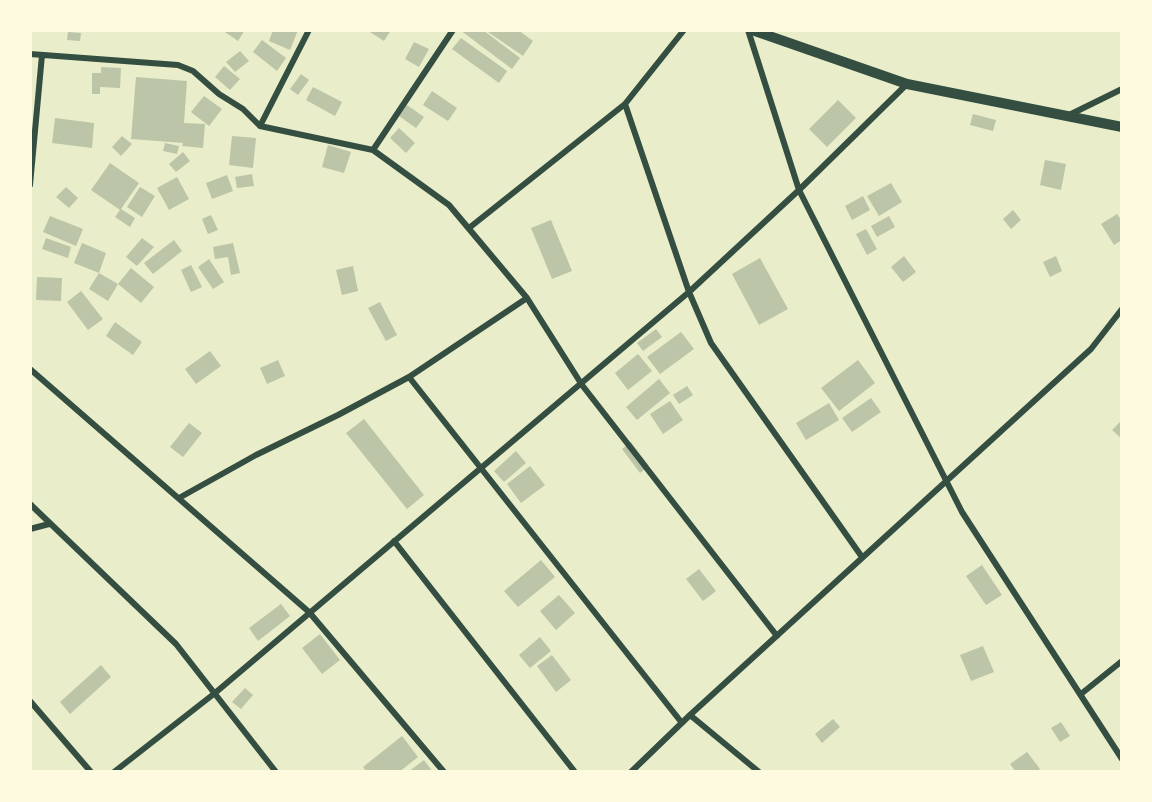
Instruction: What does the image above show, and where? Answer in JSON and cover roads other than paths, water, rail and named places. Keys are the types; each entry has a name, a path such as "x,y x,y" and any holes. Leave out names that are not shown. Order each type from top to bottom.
{"main road":[{"path":"750,30 907,84 1122,127"}],"street":[{"path":"260,126 309,30"},
{"path":"373,150 453,30"},
{"path":"469,228 625,104 684,30"},
{"path":"750,30 799,190 962,512 1122,759"},
{"path":"30,54 178,65 193,71 219,94 243,109 260,126 373,150 449,205 527,298 582,385 777,636"},
{"path":"30,185 42,55"},
{"path":"114,772 215,693 582,385 689,292 799,190 907,84"},
{"path":"1068,115 1122,89"},
{"path":"625,104 689,292 711,343 862,557"},
{"path":"179,498 256,455 339,415 409,377 527,298"},
{"path":"631,771 1091,349 1122,309"},
{"path":"30,369 309,612 444,772"},
{"path":"409,377 682,723"},
{"path":"30,504 176,644 275,772"},
{"path":"30,529 49,524"},
{"path":"394,542 575,772"},
{"path":"1081,694 1122,661"},
{"path":"30,701 91,772"},
{"path":"690,715 759,772"}]}
